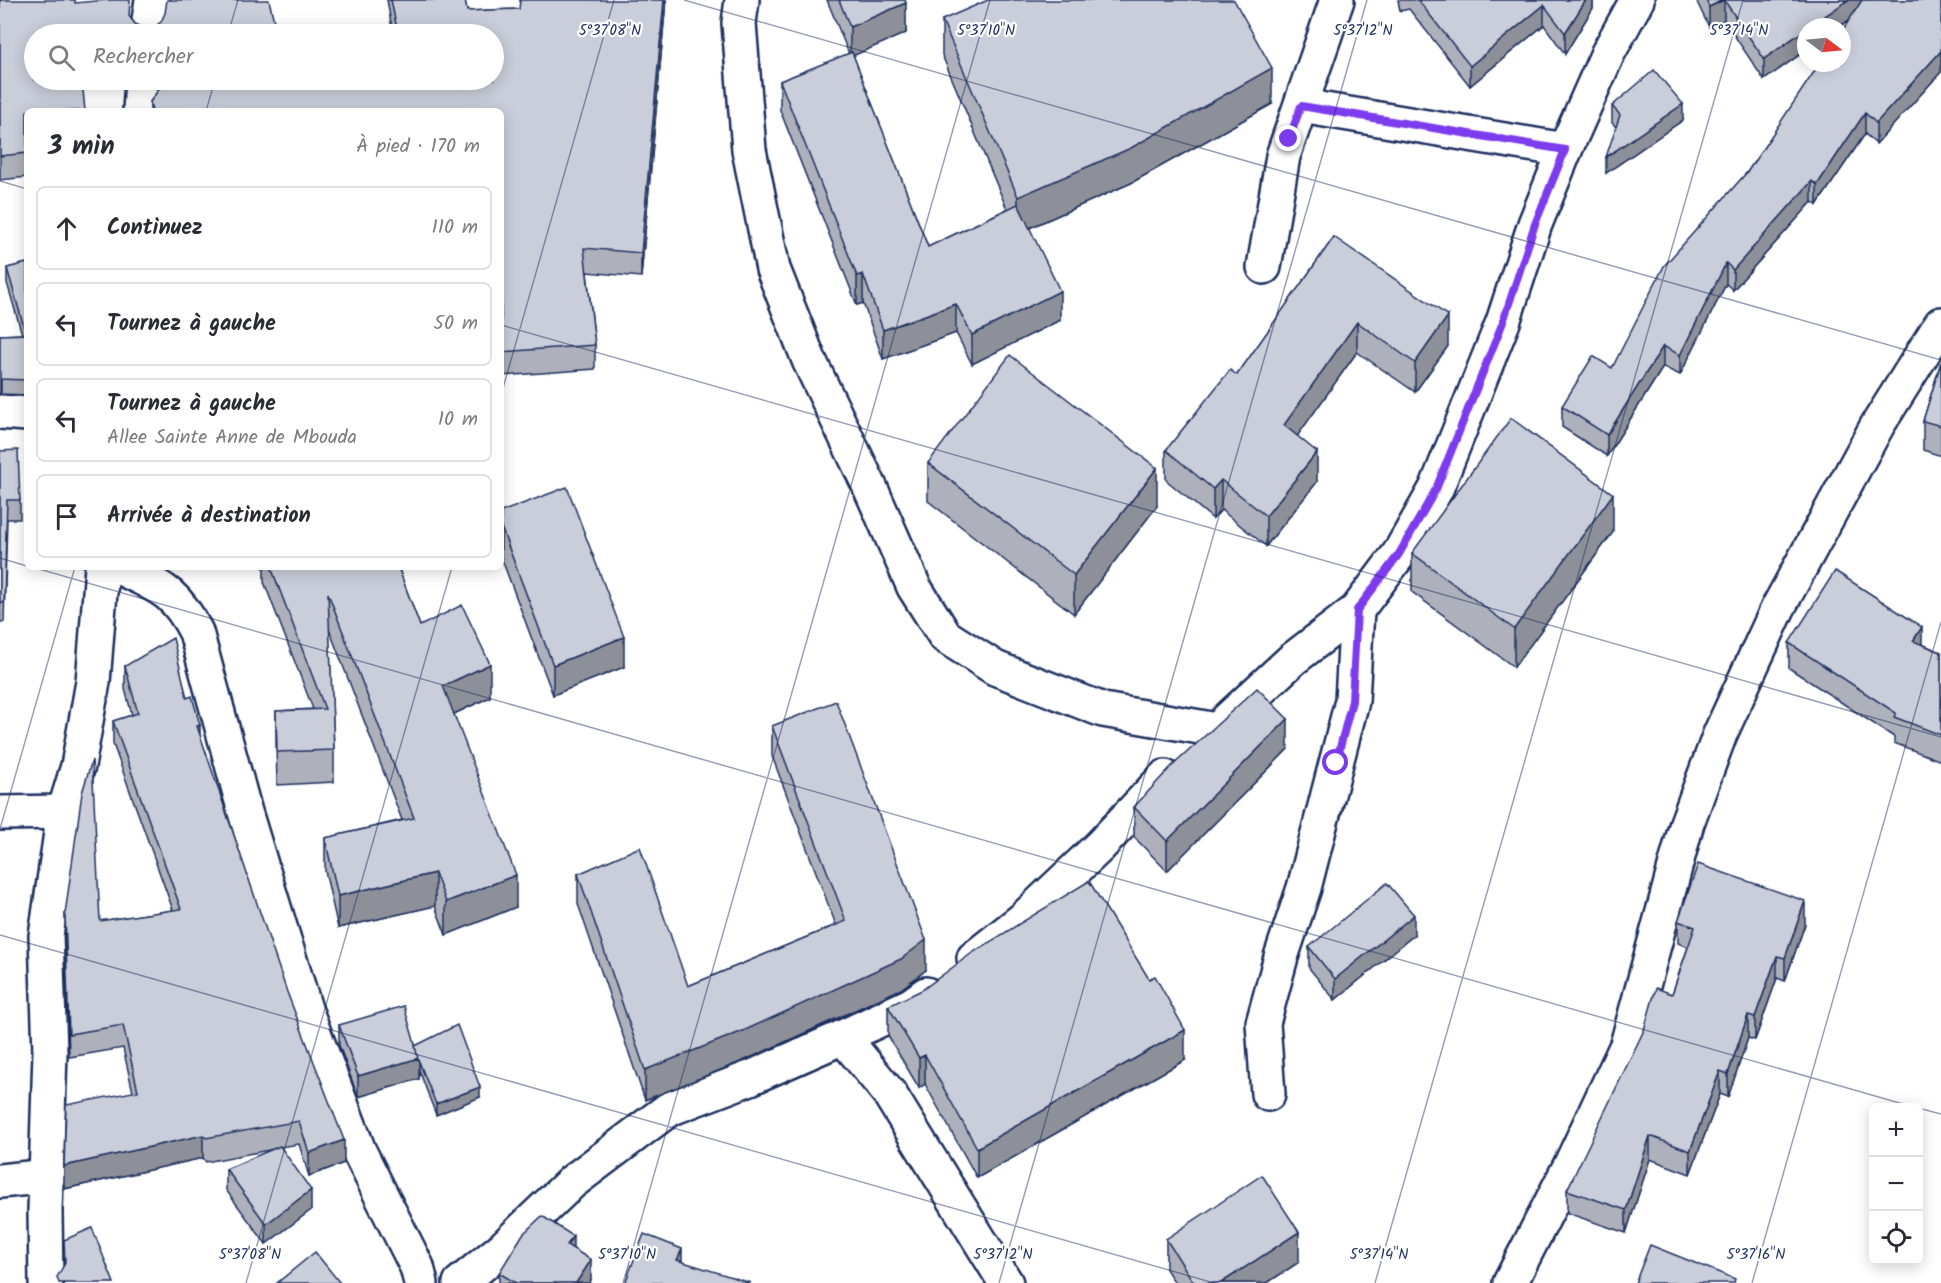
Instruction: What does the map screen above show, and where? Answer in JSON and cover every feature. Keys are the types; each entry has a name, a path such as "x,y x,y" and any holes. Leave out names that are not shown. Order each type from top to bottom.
{"street":[{"path":"148,24 152,0"},
{"path":"742,0 739,23 749,150 773,269 809,360 870,486 914,587 945,636 995,668 1103,710 1216,730"},
{"path":"1264,267 1283,156 1337,0"},
{"path":"460,1283 503,1248 572,1182 669,1109 750,1078 911,1005 1023,920 1187,756 1293,659 1357,610 1399,554 1436,489 1503,322 1535,224 1565,150 1608,53 1637,0"},
{"path":"140,108 141,90"},
{"path":"1301,106 1565,150"},
{"path":"1510,1283 1571,1164 1627,1045 1687,822 1720,734 1778,608 1877,426 1941,324"},
{"path":"0,412 24,414"},
{"path":"46,1283 45,1211 48,1176 50,1052 46,936 64,812 78,766 93,682 102,570"},
{"path":"125,570 166,591 183,606 196,632 244,812 305,1009 359,1151 417,1267 421,1283"},
{"path":"1269,1094 1263,1023 1281,957 1304,888 1352,701 1357,610"},
{"path":"0,813 64,812"},
{"path":"843,1037 889,1093 1006,1283"},
{"path":"0,1181 48,1176"}],"building":[{"path":"0,0 75,0 75,3 130,0 129,16 135,24 24,24 24,90 83,90 85,108 24,108 24,153 0,156"},
{"path":"167,0 269,0 275,24 158,24 165,13"},
{"path":"391,0 465,0 467,11 519,9 520,0 664,0 641,253 584,248 595,345 504,352 504,108 151,108 150,102 158,90 504,90 504,24 396,24"},
{"path":"839,0 905,0 906,3 850,27"},
{"path":"988,0 1234,0 1272,68 1131,148 1018,197 942,20"},
{"path":"1418,0 1586,0 1565,33 1544,5 1470,66"},
{"path":"1706,0 1723,0 1709,7"},
{"path":"1724,0 1848,0 1822,18 1797,18 1797,35 1764,59"},
{"path":"1862,0 1941,0 1941,51 1876,123 1865,113 1817,185 1812,181 1733,270 1726,263 1680,355 1663,346 1607,435 1562,406 1593,356 1612,368 1664,266 1748,171 1814,72 1851,72 1850,18"},
{"path":"852,52 928,247 1018,204 1060,291 972,335 956,304 883,330 863,274 857,276 780,81"},
{"path":"1654,70 1683,104 1606,157 1620,115 1612,106"},
{"path":"1334,237 1448,316 1415,363 1357,322 1284,425 1317,452 1266,516 1221,480 1213,489 1166,450 1230,370 1237,375"},
{"path":"24,264 24,327 7,268"},
{"path":"24,334 24,380 0,379 0,335"},
{"path":"1010,355 1157,468 1074,575 928,463"},
{"path":"1941,362 1941,426 1923,421"},
{"path":"1511,418 1613,494 1514,629 1412,553"},
{"path":"18,450 20,500 7,500 4,603 0,603 0,451"},
{"path":"567,487 624,637 553,665 504,535 504,511"},
{"path":"272,570 399,570 420,626 462,605 490,664 443,686 516,875 446,902 435,873 338,896 325,838 414,818 328,593 334,750 277,752 276,711 325,709"},
{"path":"1835,571 1922,627 1913,641 1941,652 1941,735 1894,717 1896,713 1789,643"},
{"path":"173,638 187,698 192,696 200,725 197,726 287,992 344,1140 309,1153 299,1121 206,1138 203,1135 64,1166 66,1105 138,1091 123,1025 69,1034 65,914 82,793 92,760 100,921 181,909 113,721 138,713 125,666"},
{"path":"1257,688 1288,719 1167,841 1134,807 1170,768"},
{"path":"836,701 926,940 901,959 743,1031 645,1070 578,874 640,847 688,986 846,921 772,726"},
{"path":"1698,864 1805,901 1785,958 1777,956 1755,1017 1748,1015 1728,1074 1720,1071 1690,1151 1650,1136 1626,1210 1567,1190 1644,1030 1656,988 1672,994 1695,927 1678,921"},
{"path":"1089,881 1149,979 1155,976 1185,1030 977,1148 925,1055 919,1058 888,1006 922,990 972,953"},
{"path":"1387,883 1414,915 1335,979 1309,947"},
{"path":"404,1006 419,1058 358,1076 339,1025"},
{"path":"457,1025 480,1087 436,1104 415,1046"},
{"path":"280,1146 311,1190 266,1224 226,1169"},
{"path":"1262,1175 1299,1232 1221,1283 1194,1283 1166,1239"},
{"path":"542,1216 573,1236 567,1245 591,1260 576,1283 516,1283 499,1273 523,1234"},
{"path":"92,1228 114,1283 59,1283 57,1277 65,1263 64,1240"},
{"path":"644,1234 682,1249 677,1260 751,1283 625,1283"},
{"path":"1650,1245 1735,1279 1734,1283 1635,1283"},
{"path":"315,1252 340,1283 277,1283"}],"route":[{"path":"1289,139 1301,106 1565,150 1535,224 1503,322 1436,489 1399,554 1357,610 1352,701 1336,763"}]}
